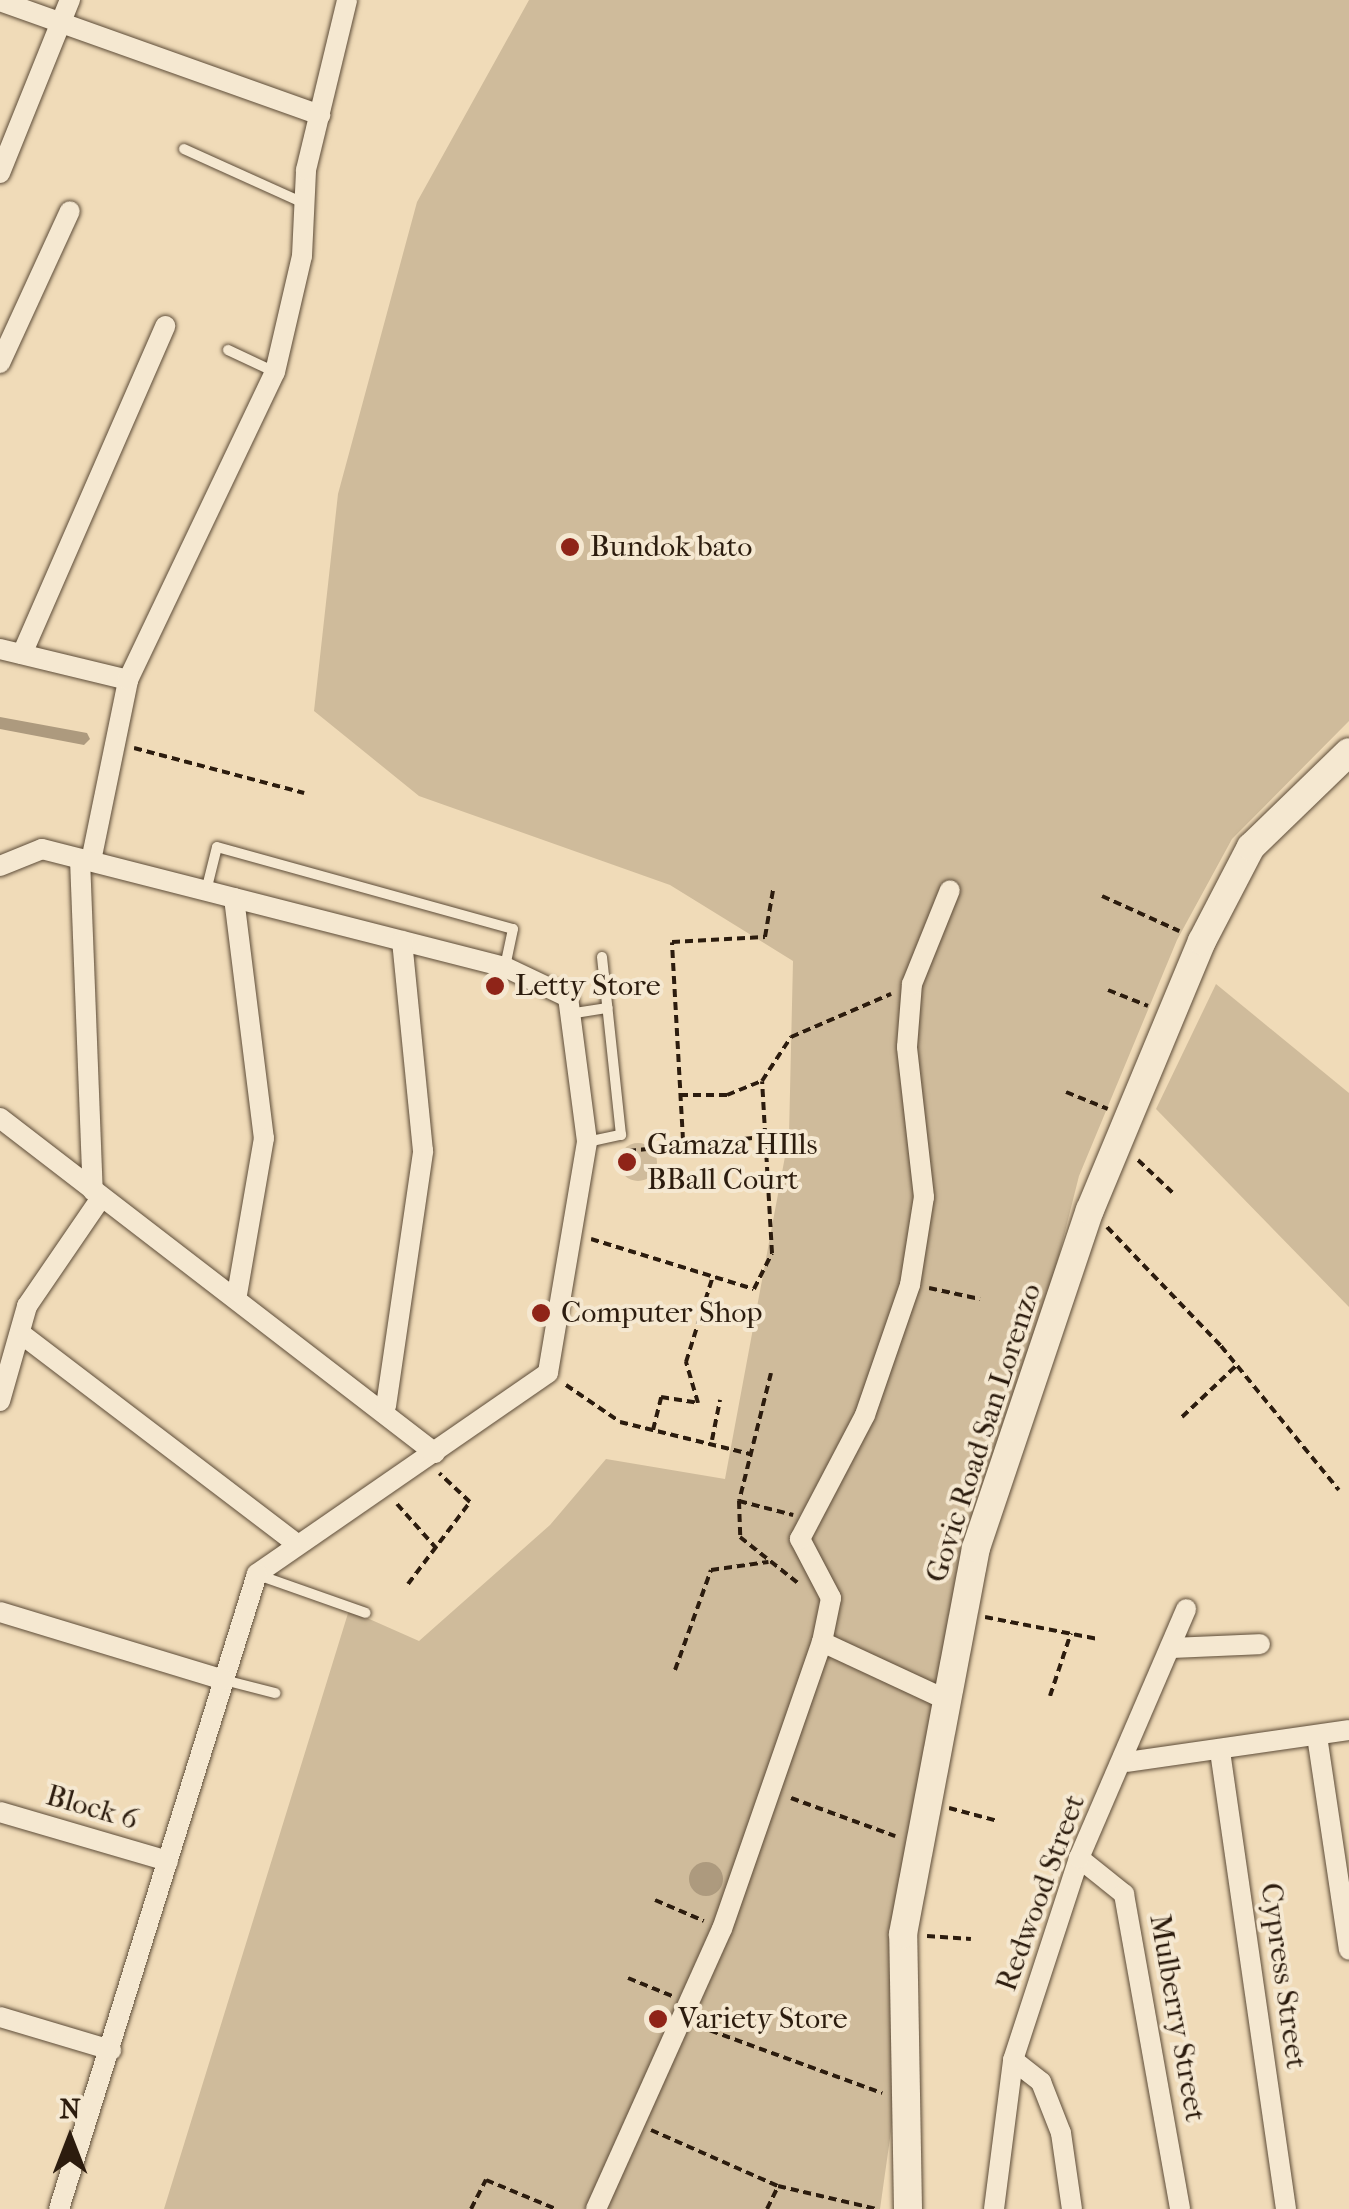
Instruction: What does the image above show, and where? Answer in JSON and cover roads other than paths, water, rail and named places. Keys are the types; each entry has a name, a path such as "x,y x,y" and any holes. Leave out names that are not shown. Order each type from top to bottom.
{"main road":[{"name":"Govic Road San Lorenzo","path":"908,2209 903,1934 923,1846 961,1611 1090,1210 1202,941 1251,846 1349,752"}],"street":[{"path":"0,174 70,0"},
{"path":"0,1401 27,1306 97,1194 86,860 120,744 128,680 275,372 320,115 347,0"},
{"path":"0,1 320,115"},
{"path":"0,364 70,211"},
{"path":"22,654 165,326"},
{"path":"0,648 128,680"},
{"path":"0,866 42,850 86,860 505,967 568,997 575,1014 588,1150 576,1234 548,1372 430,1456 293,1541 257,1574 59,2209"},
{"path":"596,2209 638,2124 722,1929 773,1792 822,1642 831,1598 800,1539 804,1518 865,1414 910,1284 924,1197 907,1047 912,984 950,890"},
{"path":"234,898 264,1138 237,1294"},
{"path":"386,1406 423,1150 402,941"},
{"path":"0,1118 386,1406 430,1456"},
{"path":"20,1332 293,1541"},
{"name":"Redwood Street","path":"994,2209 1014,2060 1079,1858 1127,1762 1186,1609"},
{"path":"0,1612 224,1680"},
{"path":"822,1642 948,1700"},
{"path":"1170,1648 1260,1644"},
{"path":"1127,1762 1220,1751 1348,1728"},
{"path":"1317,1736 1349,1950"},
{"name":"Cypress Street","path":"1220,1751 1286,2209"},
{"name":"Block 6","path":"0,1812 168,1861"},
{"name":"Mulberry Street","path":"1079,1858 1124,1894 1180,2209"},
{"path":"0,2017 111,2050"},
{"path":"1014,2060 1041,2082 1060,2133 1072,2209"}],"lane":[{"path":"184,149 306,204"},
{"path":"228,350 275,372"},
{"path":"206,891 216,847 513,929 505,967"},
{"path":"588,1150 620,1135 602,957"},
{"path":"575,1014 608,1008"},
{"path":"257,1574 366,1612"},
{"path":"224,1680 275,1693"}],"place":[{"name":"Bundok bato","path":"570,547"},
{"name":"Letty Store","path":"495,986"},
{"name":"Gamaza HIlls BBall Court","path":"627,1162"},
{"name":"Computer Shop","path":"541,1313"},
{"name":"Variety Store","path":"658,2019"}]}
